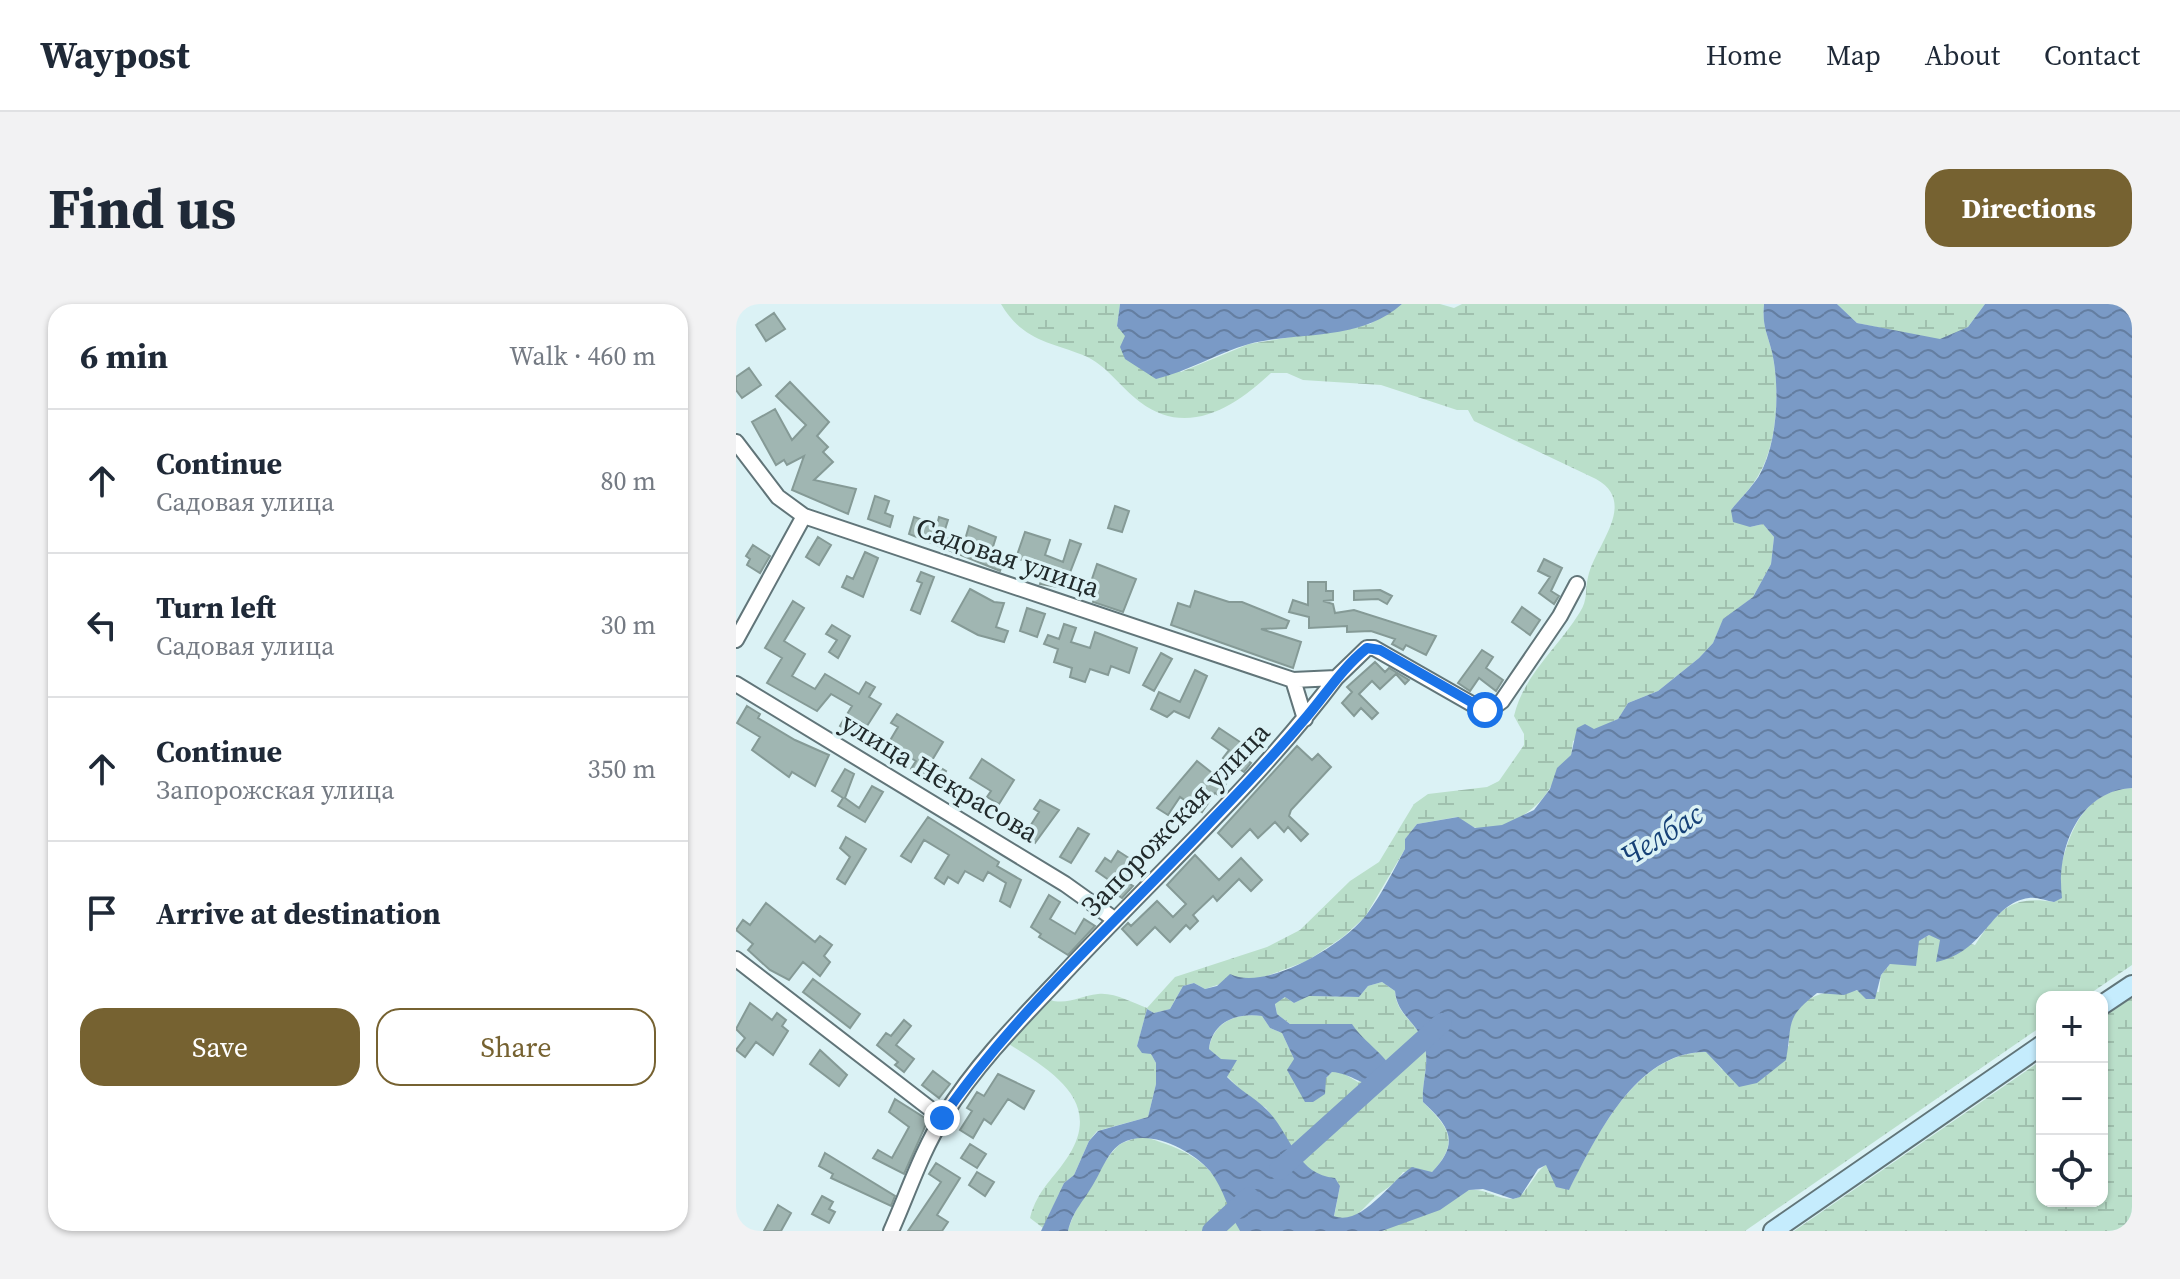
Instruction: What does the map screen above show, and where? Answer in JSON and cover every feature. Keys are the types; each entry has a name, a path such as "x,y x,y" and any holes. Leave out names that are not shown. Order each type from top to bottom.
{"main road":[{"path":"2108,1001 2132,985"},
{"path":"1773,1231 2036,1049"}],"street":[{"name":"Садовая улица","path":"736,442 778,497 804,516 1293,680 1336,678"},
{"path":"736,640 804,516"},
{"path":"1336,678 1362,652 1374,648 1479,708 1491,709 1502,701 1560,616 1577,584"},
{"name":"Запорожская улица","path":"891,1231 942,1118 966,1084 1114,919 1211,821 1305,719 1336,678"},
{"path":"1293,680 1305,719"},
{"name":"улица Некрасова","path":"736,684 1065,884 1114,919"},
{"path":"736,959 942,1118"}],"green space":[{"path":"1001,304 1120,304 1117,326 1181,372 1249,344 1370,324 1402,304 1440,304 1454,308 1462,304 1764,304 1764,324 1776,382 1776,416 1765,463 1731,510 1750,527 1763,524 1774,537 1771,564 1753,597 1723,620 1713,643 1699,658 1658,691 1628,703 1618,719 1573,741 1571,755 1548,791 1526,814 1494,828 1473,827 1457,817 1417,824 1405,839 1405,849 1365,917 1343,937 1307,961 1253,981 1239,978 1205,989 1194,983 1183,986 1170,1009 1154,1013 1147,1009 1137,1046 1151,1054 1156,1063 1156,1084 1148,1117 1097,1131 1089,1141 1074,1175 1064,1183 1043,1228 1030,1218 1033,1208 1069,1155 1078,1135 1080,1118 1075,1102 1054,1075 1009,1044 1049,1000 1069,1001 1104,994 1147,1008 1175,977 1267,947 1300,930 1350,881 1379,862 1414,804 1428,794 1487,787 1499,781 1524,745 1524,734 1514,716 1525,687 1583,608 1592,565 1611,525 1614,500 1608,489 1596,479 1474,421 1468,410 1457,410 1381,385 1303,380 1287,373 1271,373 1242,397 1210,414 1193,418 1158,412 1140,402 1092,359 1027,333"},
{"path":"1837,304 1985,304 1968,327 1940,340 1857,323"},
{"path":"2132,788 2132,965 2094,991 2036,991 2036,1030 1745,1231 1382,1231 1469,1190 1506,1199 1517,1198 1547,1164 1569,1189 1592,1145 1622,1100 1659,1066 1682,1055 1707,1052 1722,1070 1789,1046 1790,1027 1795,1013 1816,996 1846,990 1879,992 1881,975 1890,964 1904,962 1919,941 1929,935 1975,945 1999,914 2016,903 2054,902 2074,828 2096,800 2112,792"},
{"path":"1382,982 1395,991 1399,1006 1422,1039 1426,1054 1423,1102 1444,1127 1448,1143 1446,1152 1432,1172 1403,1172 1354,1216 1334,1217 1340,1186 1305,1168 1266,1108 1248,1098 1227,1076 1231,1069 1209,1049 1215,1032 1228,1021 1244,1016 1262,1016 1270,1028 1282,1033 1294,1059 1326,1078 1332,1072 1341,1072 1358,1082 1392,1066 1362,1041 1352,1025 1290,1024 1277,1014 1275,1003 1285,997 1294,1003 1308,996 1359,997 1368,986"},
{"path":"2132,998 2132,1231 1794,1231 2036,1064 2036,1207 2108,1207 2108,1014"},
{"path":"1142,1136 1189,1154 1209,1169 1223,1191 1240,1231 1068,1231 1082,1199 1113,1152 1119,1145"}],"water":[{"path":"1120,304 1402,304 1385,316 1348,330 1249,344 1156,379 1125,359 1120,347 1125,336 1117,326"},
{"path":"1764,304 1837,304 1857,323 1940,339 1968,327 1985,304 2132,304 2132,788 2097,800 2074,826 2063,861 2062,898 2054,902 2032,898 2016,902 1966,948 1953,957 1936,962 1940,940 1929,935 1919,941 1916,966 1890,964 1881,975 1875,999 1866,999 1857,990 1844,995 1817,993 1799,1009 1792,1022 1786,1060 1757,1083 1739,1087 1706,1052 1681,1055 1659,1066 1639,1081 1606,1122 1569,1190 1556,1187 1546,1165 1538,1169 1520,1197 1513,1199 1483,1189 1469,1190 1440,1210 1382,1231 1240,1231 1219,1185 1202,1163 1169,1143 1144,1138 1122,1143 1113,1151 1076,1211 1068,1231 1041,1231 1064,1183 1074,1175 1089,1141 1098,1131 1148,1117 1156,1084 1156,1063 1151,1054 1142,1053 1137,1046 1147,1009 1154,1013 1170,1009 1183,986 1194,983 1205,989 1217,986 1230,974 1245,978 1283,971 1341,939 1367,914 1405,849 1405,839 1417,824 1458,817 1475,828 1502,825 1534,810 1550,789 1557,768 1571,755 1577,728 1585,724 1594,729 1618,719 1628,703 1658,691 1713,643 1723,619 1753,597 1771,564 1774,537 1763,524 1750,527 1733,522 1731,510 1759,476 1774,432 1776,382 1764,324","holes":["1382,982 1395,991 1399,1006 1419,1032 1425,1047 1423,1102 1445,1127 1449,1143 1432,1172 1412,1167 1365,1209 1345,1218 1334,1216 1340,1186 1335,1178 1322,1175 1302,1161 1275,1119 1227,1077 1237,1060 1221,1059 1209,1049 1211,1040 1227,1021 1244,1016 1262,1016 1270,1028 1282,1033 1294,1059 1287,1070 1305,1102 1313,1102 1325,1094 1326,1078 1332,1072 1369,1084 1385,1082 1395,1076 1388,1062 1352,1024 1290,1024 1277,1014 1275,1004 1285,997 1294,1003 1309,996 1359,997 1368,986"]}],"building":[{"path":"774,313 785,329 766,341 756,325"},
{"path":"749,368 761,385 742,398 736,390 736,377"},
{"path":"790,382 829,422 817,436 828,447 823,452 833,462 814,480 856,489 848,514 792,490 804,456 787,465 784,460 776,465 752,422 775,409 792,440 806,425 776,396"},
{"path":"875,496 889,501 885,513 893,516 890,527 868,519"},
{"path":"1115,506 1129,511 1122,532 1108,528"},
{"path":"914,517 937,525 939,517 948,520 943,536 964,543 969,526 996,537 991,553 1005,557 1000,571 909,534"},
{"path":"1025,532 1050,540 1045,555 1063,562 1070,540 1081,544 1064,588 1040,584 1046,568 1016,558"},
{"path":"818,537 831,545 819,565 806,557"},
{"path":"753,545 770,556 760,573 747,565 750,559 746,556"},
{"path":"865,552 878,558 863,597 842,587 847,576 853,579"},
{"path":"1544,559 1562,568 1551,591 1559,596 1554,604 1539,593 1550,577 1538,571"},
{"path":"1097,564 1136,579 1123,612 1093,602 1097,591 1089,588"},
{"path":"921,572 934,577 920,614 911,610 922,583 917,581"},
{"path":"1308,582 1326,582 1326,591 1333,591 1333,600 1323,601 1333,604 1335,613 1354,610 1436,636 1426,655 1406,645 1403,650 1392,644 1395,639 1371,631 1347,632 1347,626 1309,628 1309,617 1289,612 1293,600 1308,605"},
{"path":"970,589 994,602 1004,603 996,627 1008,631 1004,642 978,635 952,621"},
{"path":"1380,590 1392,596 1387,604 1378,599 1354,600 1354,591"},
{"path":"1195,591 1229,602 1242,602 1289,621 1286,628 1261,629 1301,642 1293,668 1171,625 1178,603 1190,607"},
{"path":"793,601 804,608 784,641 805,654 792,676 815,689 825,674 859,694 866,682 875,687 869,697 881,704 867,726 862,723 855,735 840,726 852,706 831,694 817,711 767,683 782,658 765,648"},
{"path":"1522,607 1540,620 1530,635 1512,622"},
{"path":"1027,608 1045,614 1037,637 1020,631"},
{"path":"1064,624 1076,628 1071,642 1090,648 1095,632 1137,648 1129,673 1111,666 1108,675 1090,669 1085,682 1070,677 1072,668 1054,662 1058,649 1044,644 1048,635 1059,639"},
{"path":"832,625 850,636 838,658 829,652 837,640 826,634"},
{"path":"1482,650 1493,657 1486,668 1503,680 1496,691 1479,678 1470,691 1458,683"},
{"path":"1161,653 1172,659 1154,691 1143,685"},
{"path":"1375,662 1385,672 1389,668 1409,680 1405,684 1396,674 1380,689 1372,681 1359,694 1378,713 1372,719 1361,708 1354,716 1342,703 1352,692 1347,687"},
{"path":"1195,670 1207,676 1189,718 1174,711 1167,717 1151,709 1159,692 1180,702"},
{"path":"747,706 760,714 758,718 795,740 829,755 815,786 792,772 789,777 752,750 760,737 737,723"},
{"path":"897,714 943,742 931,762 946,771 938,785 911,769 916,761 898,751 893,760 882,754 898,727 891,723"},
{"path":"1219,728 1246,746 1240,755 1251,763 1244,772 1223,758 1229,750 1212,738"},
{"path":"1297,746 1312,760 1318,754 1331,767 1291,810 1289,816 1308,834 1301,841 1288,827 1284,832 1275,822 1258,838 1250,829 1232,847 1218,833"},
{"path":"982,759 1014,780 999,804 987,797 991,791 970,778"},
{"path":"1197,761 1226,784 1218,795 1215,793 1202,812 1180,797 1168,815 1157,808"},
{"path":"845,769 854,774 845,798 859,808 872,786 883,792 865,822 838,806 843,798 832,791"},
{"path":"1040,800 1059,810 1035,843 1024,836 1039,812 1034,809"},
{"path":"928,817 999,862 997,866 1021,880 1010,907 1000,901 1006,883 988,872 983,881 965,871 958,883 948,877 944,884 935,878 949,855 924,840 911,862 901,856"},
{"path":"1078,828 1089,834 1071,863 1060,857"},
{"path":"846,837 866,849 845,884 837,879 850,857 840,848"},
{"path":"1118,851 1135,862 1125,881 1133,886 1122,898 1116,894 1116,885 1096,871 1105,858 1111,862"},
{"path":"1195,855 1219,880 1241,858 1262,880 1251,891 1239,879 1217,901 1213,896 1193,915 1198,921 1190,929 1186,925 1170,942 1155,927 1137,945 1122,929 1128,923 1131,926 1157,901 1173,917 1186,904 1167,885"},
{"path":"1049,895 1060,902 1050,919 1075,934 1084,919 1095,926 1068,955 1039,937 1041,934 1031,927"},
{"path":"766,903 815,942 820,936 832,945 824,956 830,962 820,976 803,962 789,980 770,970 748,950 753,944 736,930 743,920 750,925"},
{"path":"813,979 860,1014 850,1028 803,992"},
{"path":"750,1003 772,1020 777,1013 786,1020 782,1026 788,1031 773,1055 756,1042 745,1057 736,1050 745,1038 736,1029"},
{"path":"904,1020 911,1026 896,1045 914,1059 904,1072 895,1065 898,1062 877,1045 886,1033 891,1036"},
{"path":"820,1050 847,1075 839,1086 810,1064"},
{"path":"933,1071 950,1084 939,1098 922,1085"},
{"path":"998,1074 1034,1091 1024,1109 1008,1099 991,1124 984,1119 973,1138 960,1130 972,1111 967,1108 977,1092 984,1096"},
{"path":"895,1099 928,1120 904,1174 873,1158 878,1150 892,1158 909,1127 889,1112"},
{"path":"970,1144 986,1154 977,1168 961,1158"},
{"path":"825,1153 895,1196 891,1206 831,1178 833,1174 819,1166"},
{"path":"936,1163 960,1178 937,1215 948,1222 942,1231 908,1231 941,1182 929,1174"},
{"path":"977,1172 994,1182 985,1196 969,1185"},
{"path":"822,1196 833,1202 829,1209 835,1212 829,1223 812,1214"},
{"path":"778,1205 791,1213 781,1231 764,1231"}],"waterway":[{"name":"Челбас","path":"1279,1170 1442,1023"},
{"name":"Челбас","path":"1212,1231 1249,1197"}],"route":[{"path":"942,1118 966,1084 1020,1021 1114,919 1211,821 1305,719 1336,678 1367,648 1380,650 1485,710"}]}
